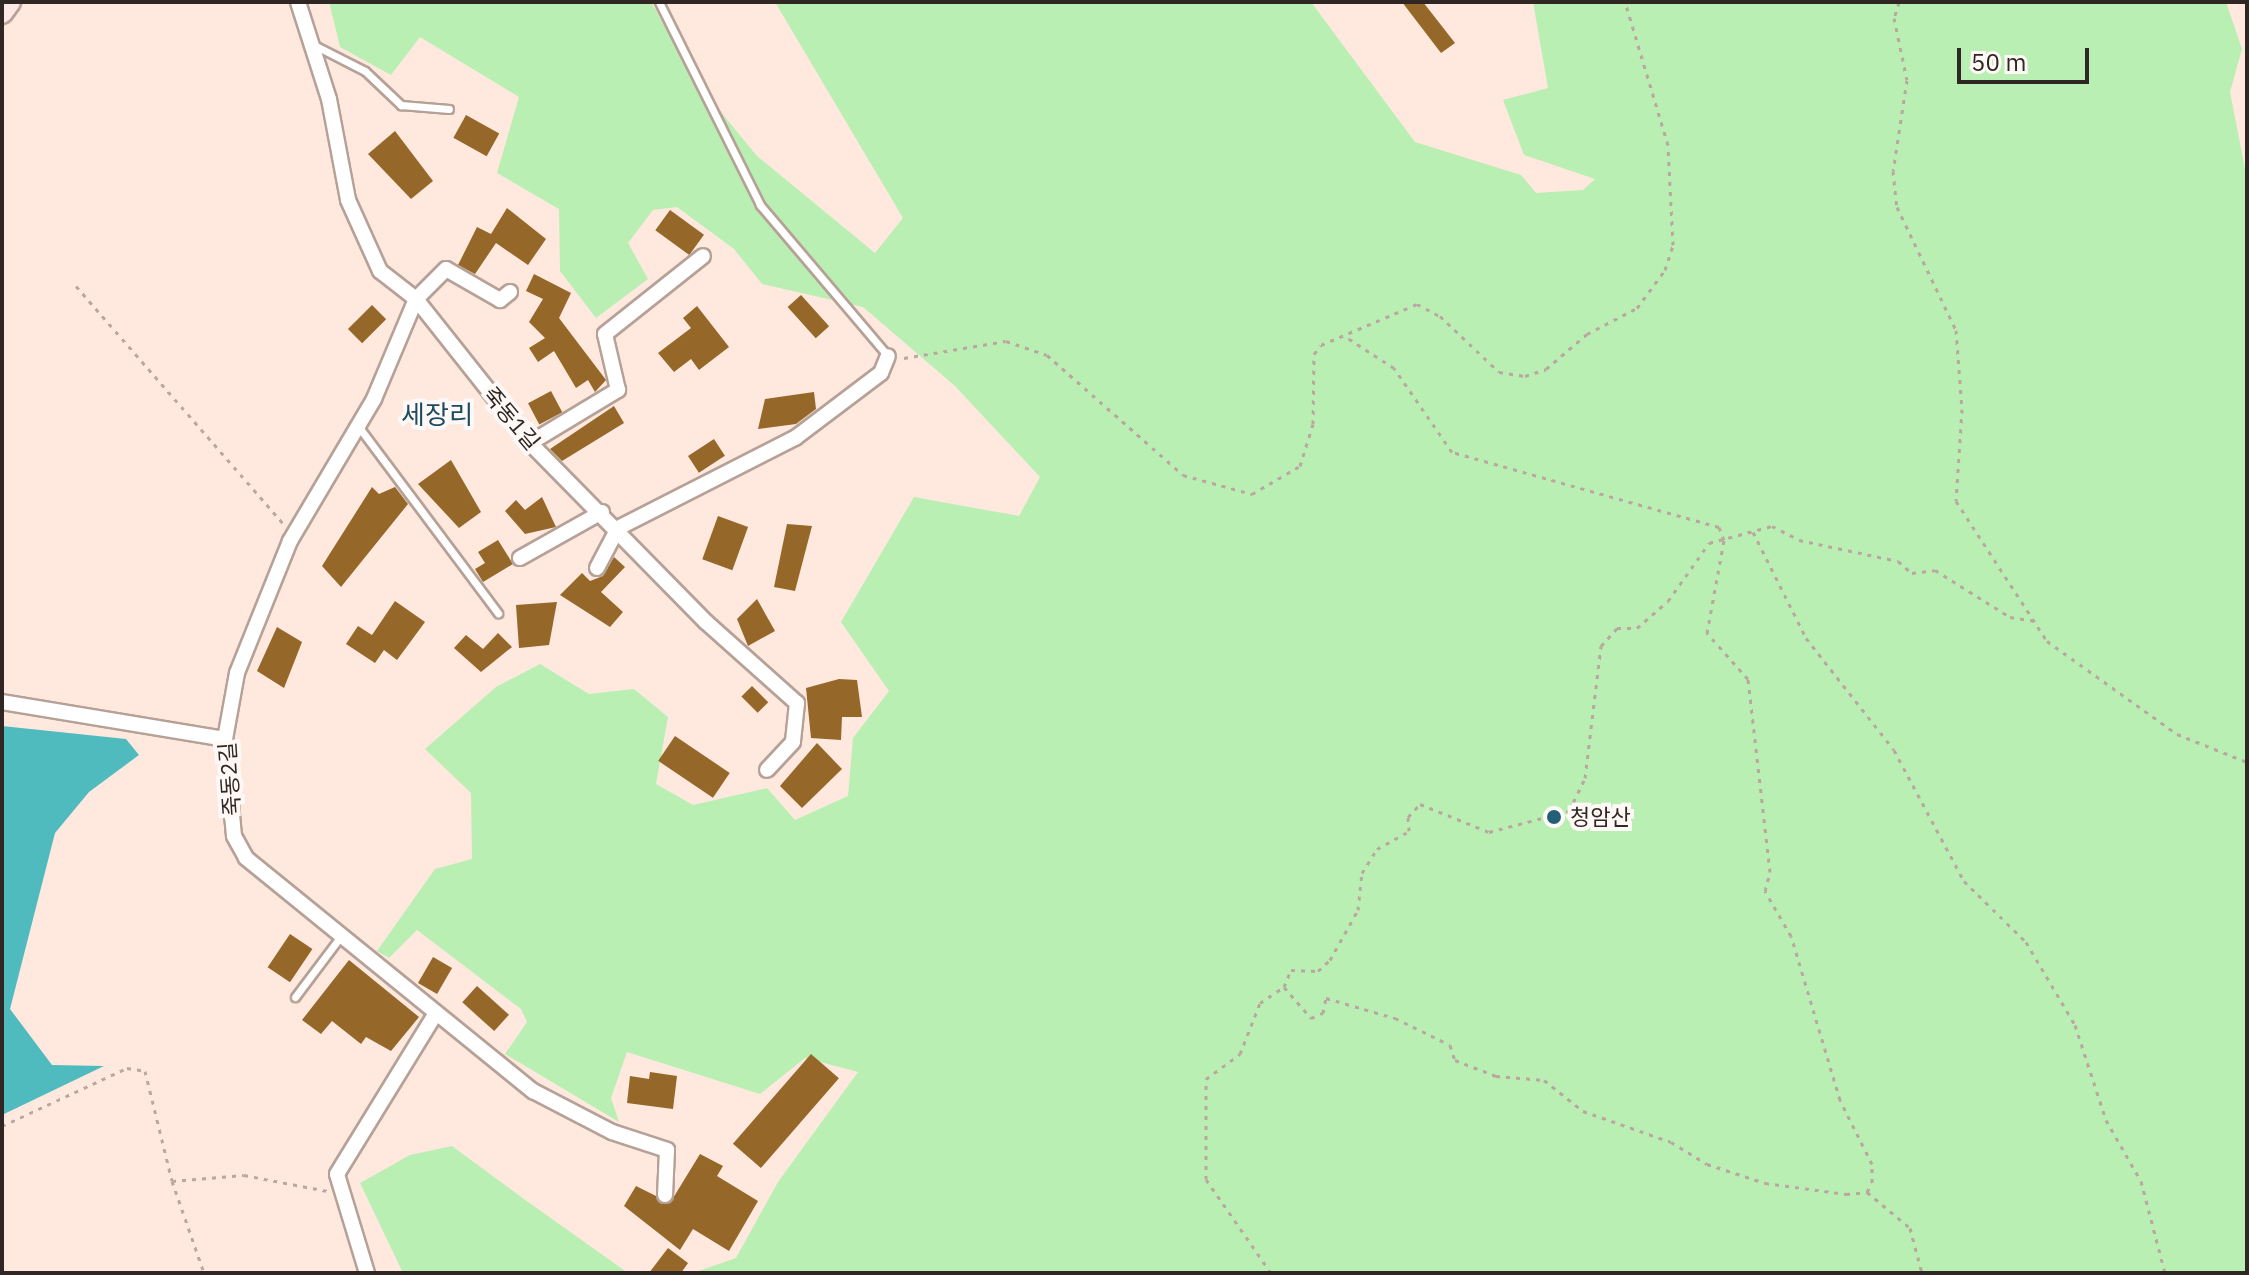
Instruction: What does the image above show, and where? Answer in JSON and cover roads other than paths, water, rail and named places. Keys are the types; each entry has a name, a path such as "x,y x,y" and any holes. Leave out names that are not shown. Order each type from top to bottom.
{"main road":[{"path":"2,13 10,2"}],"street":[{"name":"죽동1길","path":"298,2 314,45 360,235 380,271 416,299 530,443 618,528 706,622 797,703 793,742 767,770"},
{"path":"530,443 618,390 605,334 703,256"},
{"path":"416,299 446,269 500,300 510,292"},
{"name":"죽동2길","path":"416,299 358,426 294,535 237,673 225,739 234,836 246,858 533,1091 612,1132 667,1150 665,1195"},
{"path":"597,568 618,528 795,438 881,373 888,356"},
{"path":"520,558 602,512"},
{"path":"2,702 225,739"},
{"path":"367,1273 337,1174 436,1013"}],"lane":[{"path":"659,2 760,205 888,356"},
{"path":"314,45 365,71 401,105 449,109"},
{"path":"358,426 498,613"},
{"path":"295,997 341,936"}],"water":[{"path":"2,726 126,739 139,755 89,792 55,833 10,1009 52,1065 104,1066 2,1115"}],"place":[{"name":"청암산","path":"1554,817"}],"district":[{"name":"세장리","path":"437,415"}]}
